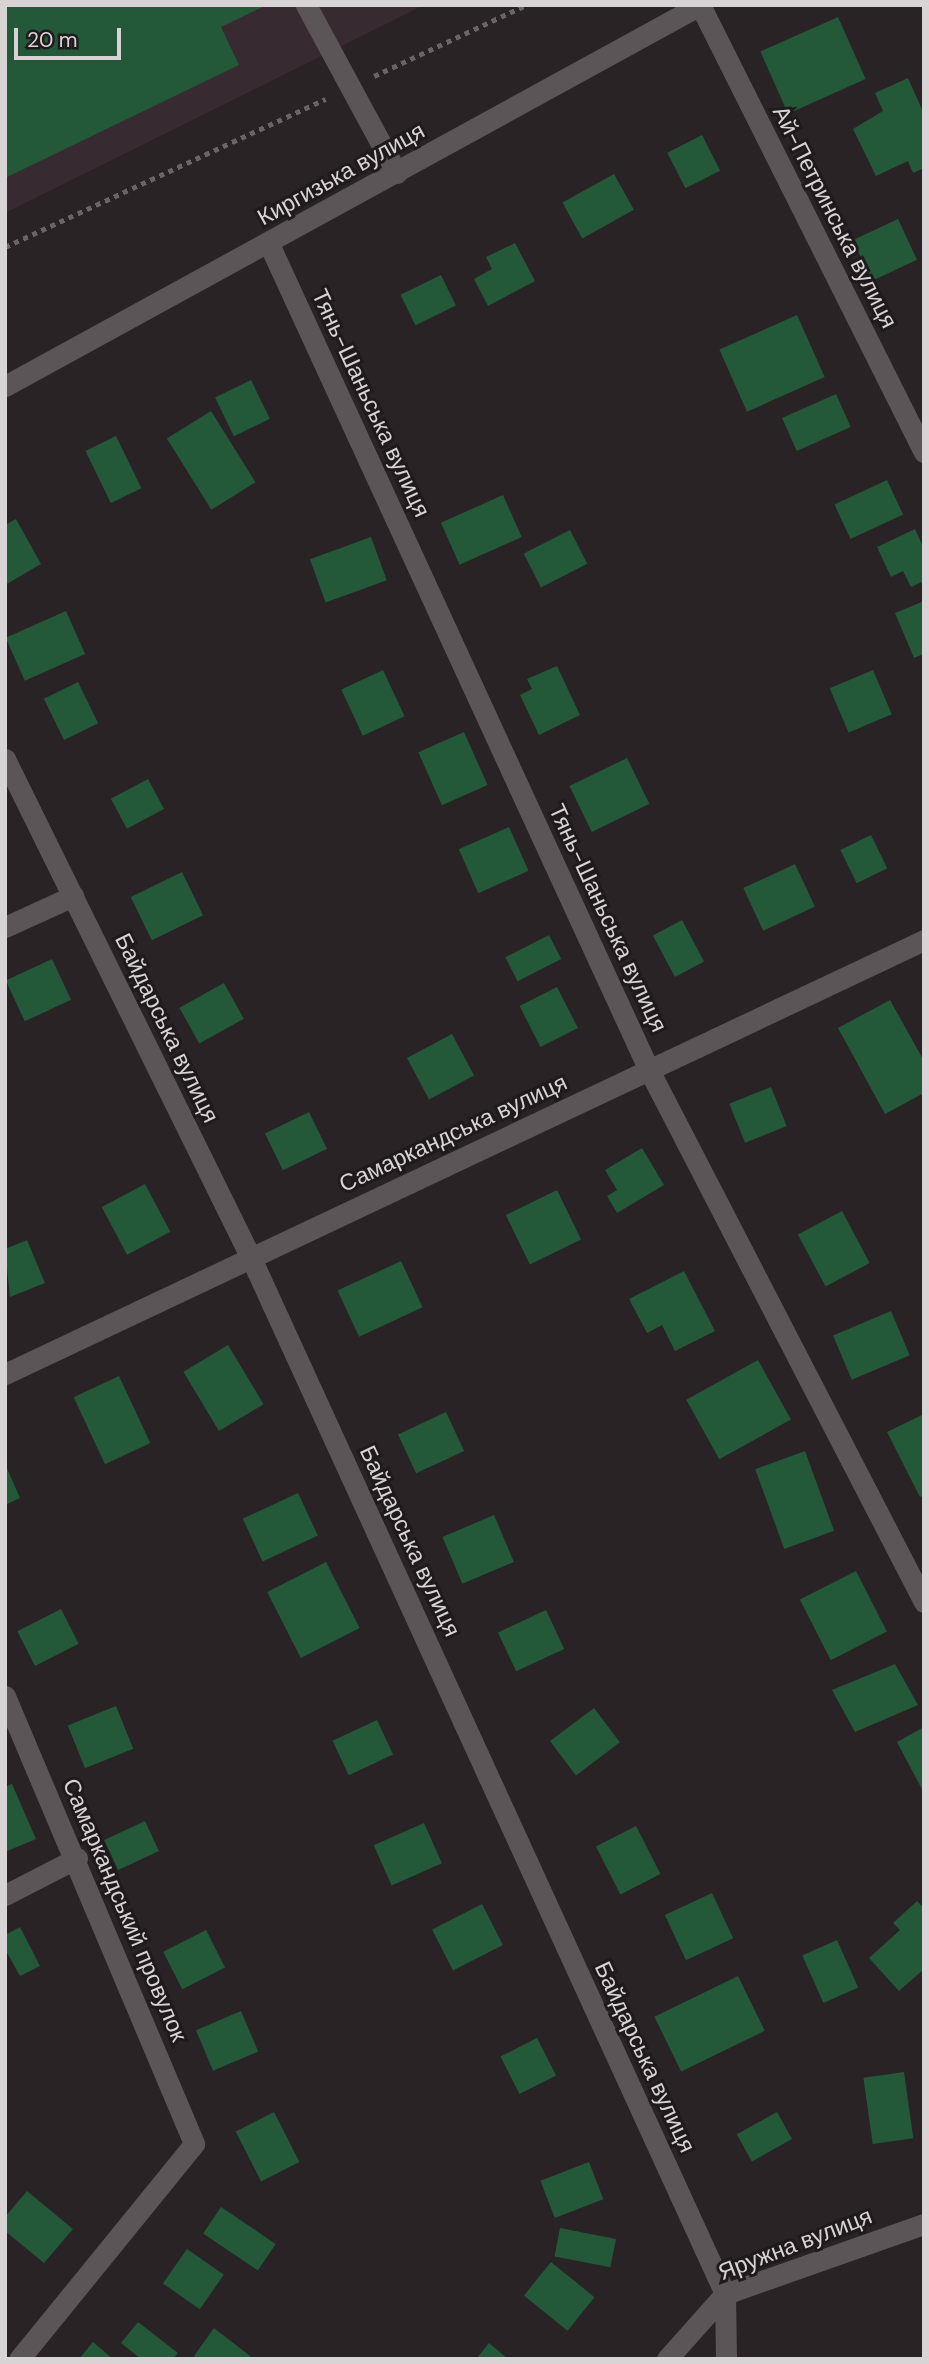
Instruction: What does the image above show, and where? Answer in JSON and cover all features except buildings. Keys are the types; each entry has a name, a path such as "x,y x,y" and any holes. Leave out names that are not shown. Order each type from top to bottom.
{"street":[{"path":"306,5 397,173"},
{"name":"Киргизька вулиця","path":"5,386 269,244 700,5"},
{"name":"Ай-Петринська вулиця","path":"700,5 924,452"},
{"name":"Тянь-Шаньська вулиця","path":"269,244 649,1070 924,1601"},
{"name":"Байдарська вулиця","path":"5,759 251,1258 725,2294 726,2359"},
{"path":"5,927 73,895"},
{"name":"Самаркандська вулиця","path":"5,1374 924,940"},
{"name":"Самаркандський провулок","path":"5,1696 77,1858 194,2144 19,2359"},
{"path":"5,1895 77,1858"},
{"name":"Яружна вулиця","path":"667,2359 725,2294 924,2224"}],"path":[{"path":"5,247 526,5"}],"shaded area":[{"path":"5,5 424,5 5,213"}]}
